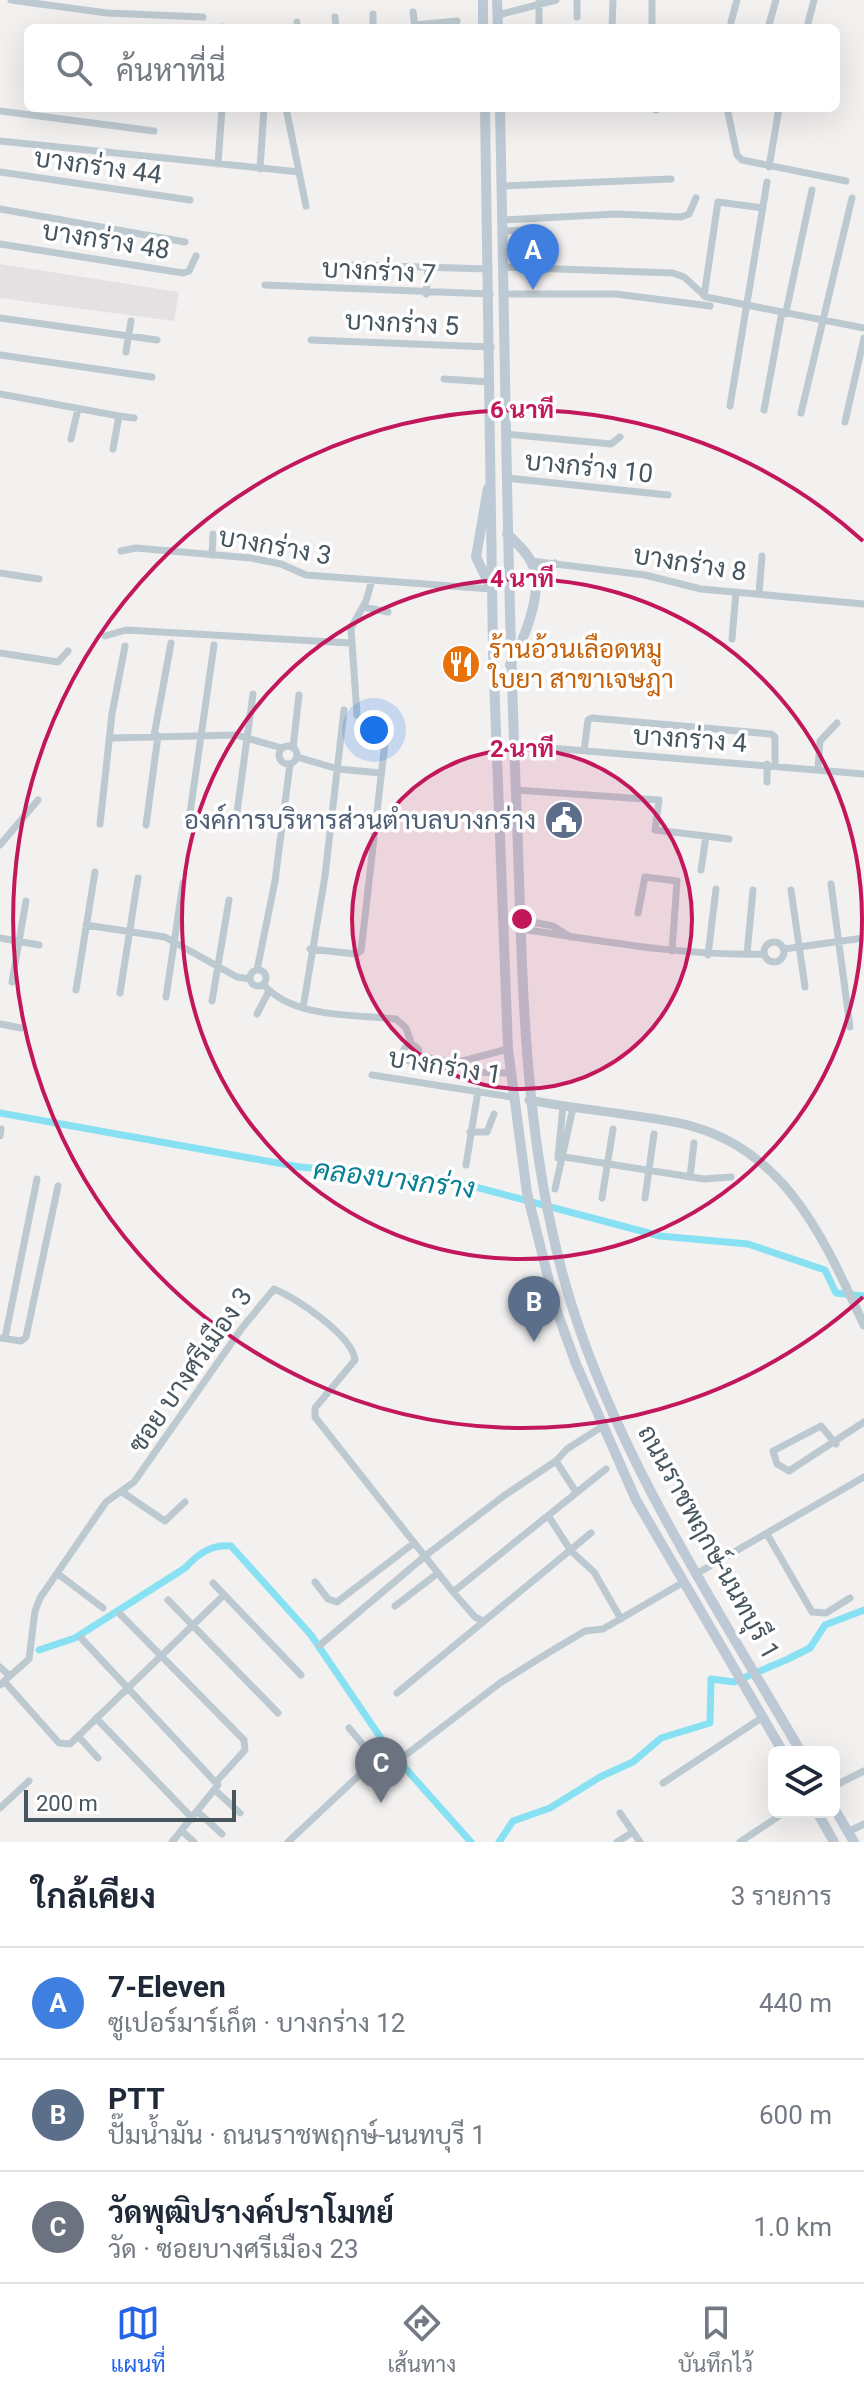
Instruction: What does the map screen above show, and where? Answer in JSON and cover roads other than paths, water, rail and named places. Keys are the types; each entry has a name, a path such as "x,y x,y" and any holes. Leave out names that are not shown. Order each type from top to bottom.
{"main road":[{"path":"483,0 483,24"},
{"path":"497,0 498,24"},
{"name":"ถนนราชพฤกษ์-นนทบุรี 1","path":"485,112 491,347 492,590 508,1049 512,1097 530,1212 556,1309 636,1500 780,1746"},
{"name":"ถนนราชพฤกษ์-นนทบุรี 1","path":"500,112 509,666 529,1100 545,1198 569,1296 590,1358 650,1490 798,1746"},
{"path":"492,468 476,543 476,557 492,590"},
{"path":"507,534 531,561 536,584 521,644 509,666"},
{"path":"820,1818 833,1842"},
{"path":"840,1818 854,1842"}],"street":[{"path":"11,0 107,13 203,17"},
{"path":"498,15 556,0"},
{"path":"577,0 577,17"},
{"path":"612,24 613,0"},
{"path":"652,0 652,24"},
{"path":"731,22 737,0"},
{"path":"769,24 776,0"},
{"path":"808,23 814,0"},
{"path":"539,3 539,24"},
{"path":"413,12 414,24"},
{"path":"373,14 373,24"},
{"path":"335,17 336,24"},
{"path":"436,24 457,21"},
{"path":"0,111 154,131"},
{"path":"218,164 222,112"},
{"path":"260,169 264,112"},
{"path":"287,112 306,206"},
{"path":"728,112 737,155 749,164 846,181"},
{"path":"769,167 778,112"},
{"path":"0,141 299,172"},
{"name":"บางกร่าง 44","path":"0,172 190,200"},
{"path":"502,186 671,179"},
{"path":"730,406 767,182"},
{"path":"764,410 812,190"},
{"path":"502,226 616,214 681,217 689,214 696,198"},
{"path":"801,413 852,198"},
{"path":"704,296 718,202 763,208"},
{"path":"0,209 185,242"},
{"path":"502,226 532,230"},
{"name":"บางกร่าง 48","path":"0,244 183,273 189,271 196,256"},
{"path":"352,265 489,269"},
{"path":"426,294 428,267"},
{"path":"504,267 673,273 684,277 704,296 864,328"},
{"name":"บางกร่าง 7","path":"265,285 426,294 490,294"},
{"path":"505,294 616,294 710,306"},
{"path":"0,318 157,340"},
{"path":"126,352 131,321"},
{"path":"845,422 864,338"},
{"name":"บางกร่าง 5","path":"311,340 491,347"},
{"path":"0,355 152,377"},
{"path":"444,379 491,383"},
{"path":"0,394 134,418"},
{"path":"71,439 78,409"},
{"path":"113,449 119,416"},
{"path":"506,434 611,444 620,437"},
{"name":"บางกร่าง 10","path":"507,478 668,495"},
{"path":"212,555 213,534"},
{"name":"บางกร่าง 3","path":"121,551 136,548 212,555 274,562 306,575 492,590"},
{"path":"759,594 762,556"},
{"name":"บางกร่าง 8","path":"531,561 645,575 685,587 864,604"},
{"path":"536,584 542,573 557,562"},
{"path":"0,573 39,579"},
{"path":"471,587 483,575"},
{"path":"357,715 351,628 363,607 372,580"},
{"path":"732,639 736,592"},
{"path":"363,607 388,612"},
{"path":"105,636 126,630 350,643"},
{"path":"146,825 171,643"},
{"path":"188,827 214,645"},
{"path":"100,824 125,646"},
{"path":"0,653 58,662 68,651"},
{"path":"235,827 253,694"},
{"path":"299,695 293,748 297,757 338,769 381,773"},
{"path":"303,1008 310,949 325,876 344,710"},
{"path":"584,751 588,720 592,718 771,734 775,737 767,782"},
{"path":"818,769 820,741 837,723"},
{"path":"111,738 246,736 282,748 293,748"},
{"path":"310,949 356,954 361,951 385,742"},
{"name":"บางกร่าง 4","path":"514,745 864,774"},
{"path":"282,748 279,759 290,764"},
{"path":"250,979 257,970 275,881 290,764 297,757"},
{"path":"516,790 659,800 655,830 729,839"},
{"path":"0,845 38,800"},
{"path":"701,870 706,836"},
{"path":"76,990 95,872"},
{"path":"638,913 645,877 677,881 672,951"},
{"path":"120,993 138,878"},
{"path":"166,997 183,883"},
{"path":"831,884 850,1027"},
{"path":"708,955 716,889"},
{"path":"747,954 753,890"},
{"path":"791,890 805,987"},
{"path":"212,1001 229,900"},
{"path":"12,982 26,901"},
{"path":"86,925 174,940 219,967 250,979 253,985 263,984"},
{"path":"521,925 553,926 572,939 672,951 708,955 764,954"},
{"path":"0,938 39,945"},
{"path":"784,949 864,938"},
{"path":"772,942 780,943 784,949 782,959 776,962 767,960 764,954 772,942"},
{"path":"257,970 265,975 263,984"},
{"path":"263,984 269,991 303,1008 396,1019 406,1028 412,1045 418,1048 419,1056"},
{"path":"257,1014 269,991"},
{"path":"0,1024 21,1028"},
{"path":"412,1045 404,1050 405,1057 413,1061 419,1056"},
{"path":"455,1063 508,1049"},
{"path":"419,1056 455,1063 471,1072 509,1073"},
{"path":"488,1056 491,1072"},
{"name":"บางกร่าง 1","path":"372,1075 512,1097"},
{"path":"466,1165 478,1091"},
{"path":"529,1100 682,1124 711,1132 749,1151 790,1188 823,1239 864,1325"},
{"path":"555,1189 568,1107"},
{"path":"470,1132 487,1132 494,1114"},
{"path":"602,1198 613,1129"},
{"path":"645,1198 654,1134"},
{"path":"690,1177 694,1143"},
{"path":"560,1159 607,1163 690,1177 731,1177"},
{"path":"37,1179 2,1338 21,1341 26,1337 58,1186"},
{"name":"ซอย บางศรีเมือง 3","path":"5,1681 32,1654 35,1611 40,1598 106,1502 134,1482 268,1292 278,1289 324,1321 353,1351 352,1365 315,1408 315,1417 453,1592 475,1617 483,1621"},
{"path":"836,1444 821,1426 773,1451 777,1464 789,1471 836,1444 864,1422"},
{"path":"320,1645 425,1556 516,1486 603,1426"},
{"path":"556,1461 576,1492"},
{"path":"453,1592 606,1469"},
{"path":"696,1574 864,1477"},
{"path":"676,1490 723,1559"},
{"path":"122,1492 165,1521 185,1502"},
{"path":"549,1517 571,1551 594,1572 621,1619"},
{"path":"397,1693 591,1533"},
{"path":"767,1534 812,1612 826,1613 850,1598"},
{"path":"315,1582 328,1599 337,1602 414,1543"},
{"path":"395,1606 438,1573"},
{"path":"58,1574 103,1608"},
{"path":"213,1583 301,1675"},
{"path":"288,1842 369,1766 395,1759 548,1653 585,1631 603,1629 682,1583"},
{"path":"0,1667 5,1681 65,1745 224,1595"},
{"path":"168,1600 278,1713"},
{"path":"120,1614 244,1740 245,1750 172,1842"},
{"path":"82,1639 129,1686 240,1813"},
{"path":"663,1783 763,1717"},
{"path":"96,1718 196,1815 222,1834"},
{"path":"349,1728 378,1763"},
{"path":"78,1736 98,1758"},
{"path":"840,1783 864,1771"},
{"path":"0,1808 29,1781"},
{"path":"620,1813 640,1842"},
{"path":"740,1842 776,1818"},
{"path":"848,1832 864,1824"},
{"path":"182,1831 194,1842"},
{"path":"617,1842 633,1832"}],"waterway":[{"name":"คลองบางกร่าง","path":"0,1113 300,1167 449,1180 660,1236 748,1244 825,1270 836,1293 864,1296"},
{"path":"39,1650 75,1638 185,1568 205,1551 231,1546 311,1635 389,1750 471,1842"},
{"path":"499,1842 513,1821 550,1808 600,1777 633,1762 661,1738 710,1723 711,1679 734,1682 786,1660 810,1648 825,1625 864,1610"}],"place":[{"name":"7-Eleven","path":"533,290"},
{"name":"ร้านอ้วนเลือดหมู ใบยา สาขาเจษฎา","path":"461,664"},
{"name":"องค์การบริหารส่วนตำบลบางกร่าง","path":"564,820"},
{"name":"PTT","path":"534,1342"},
{"name":"วัดพุฒิปรางค์ปราโมทย์","path":"381,1803"}]}
